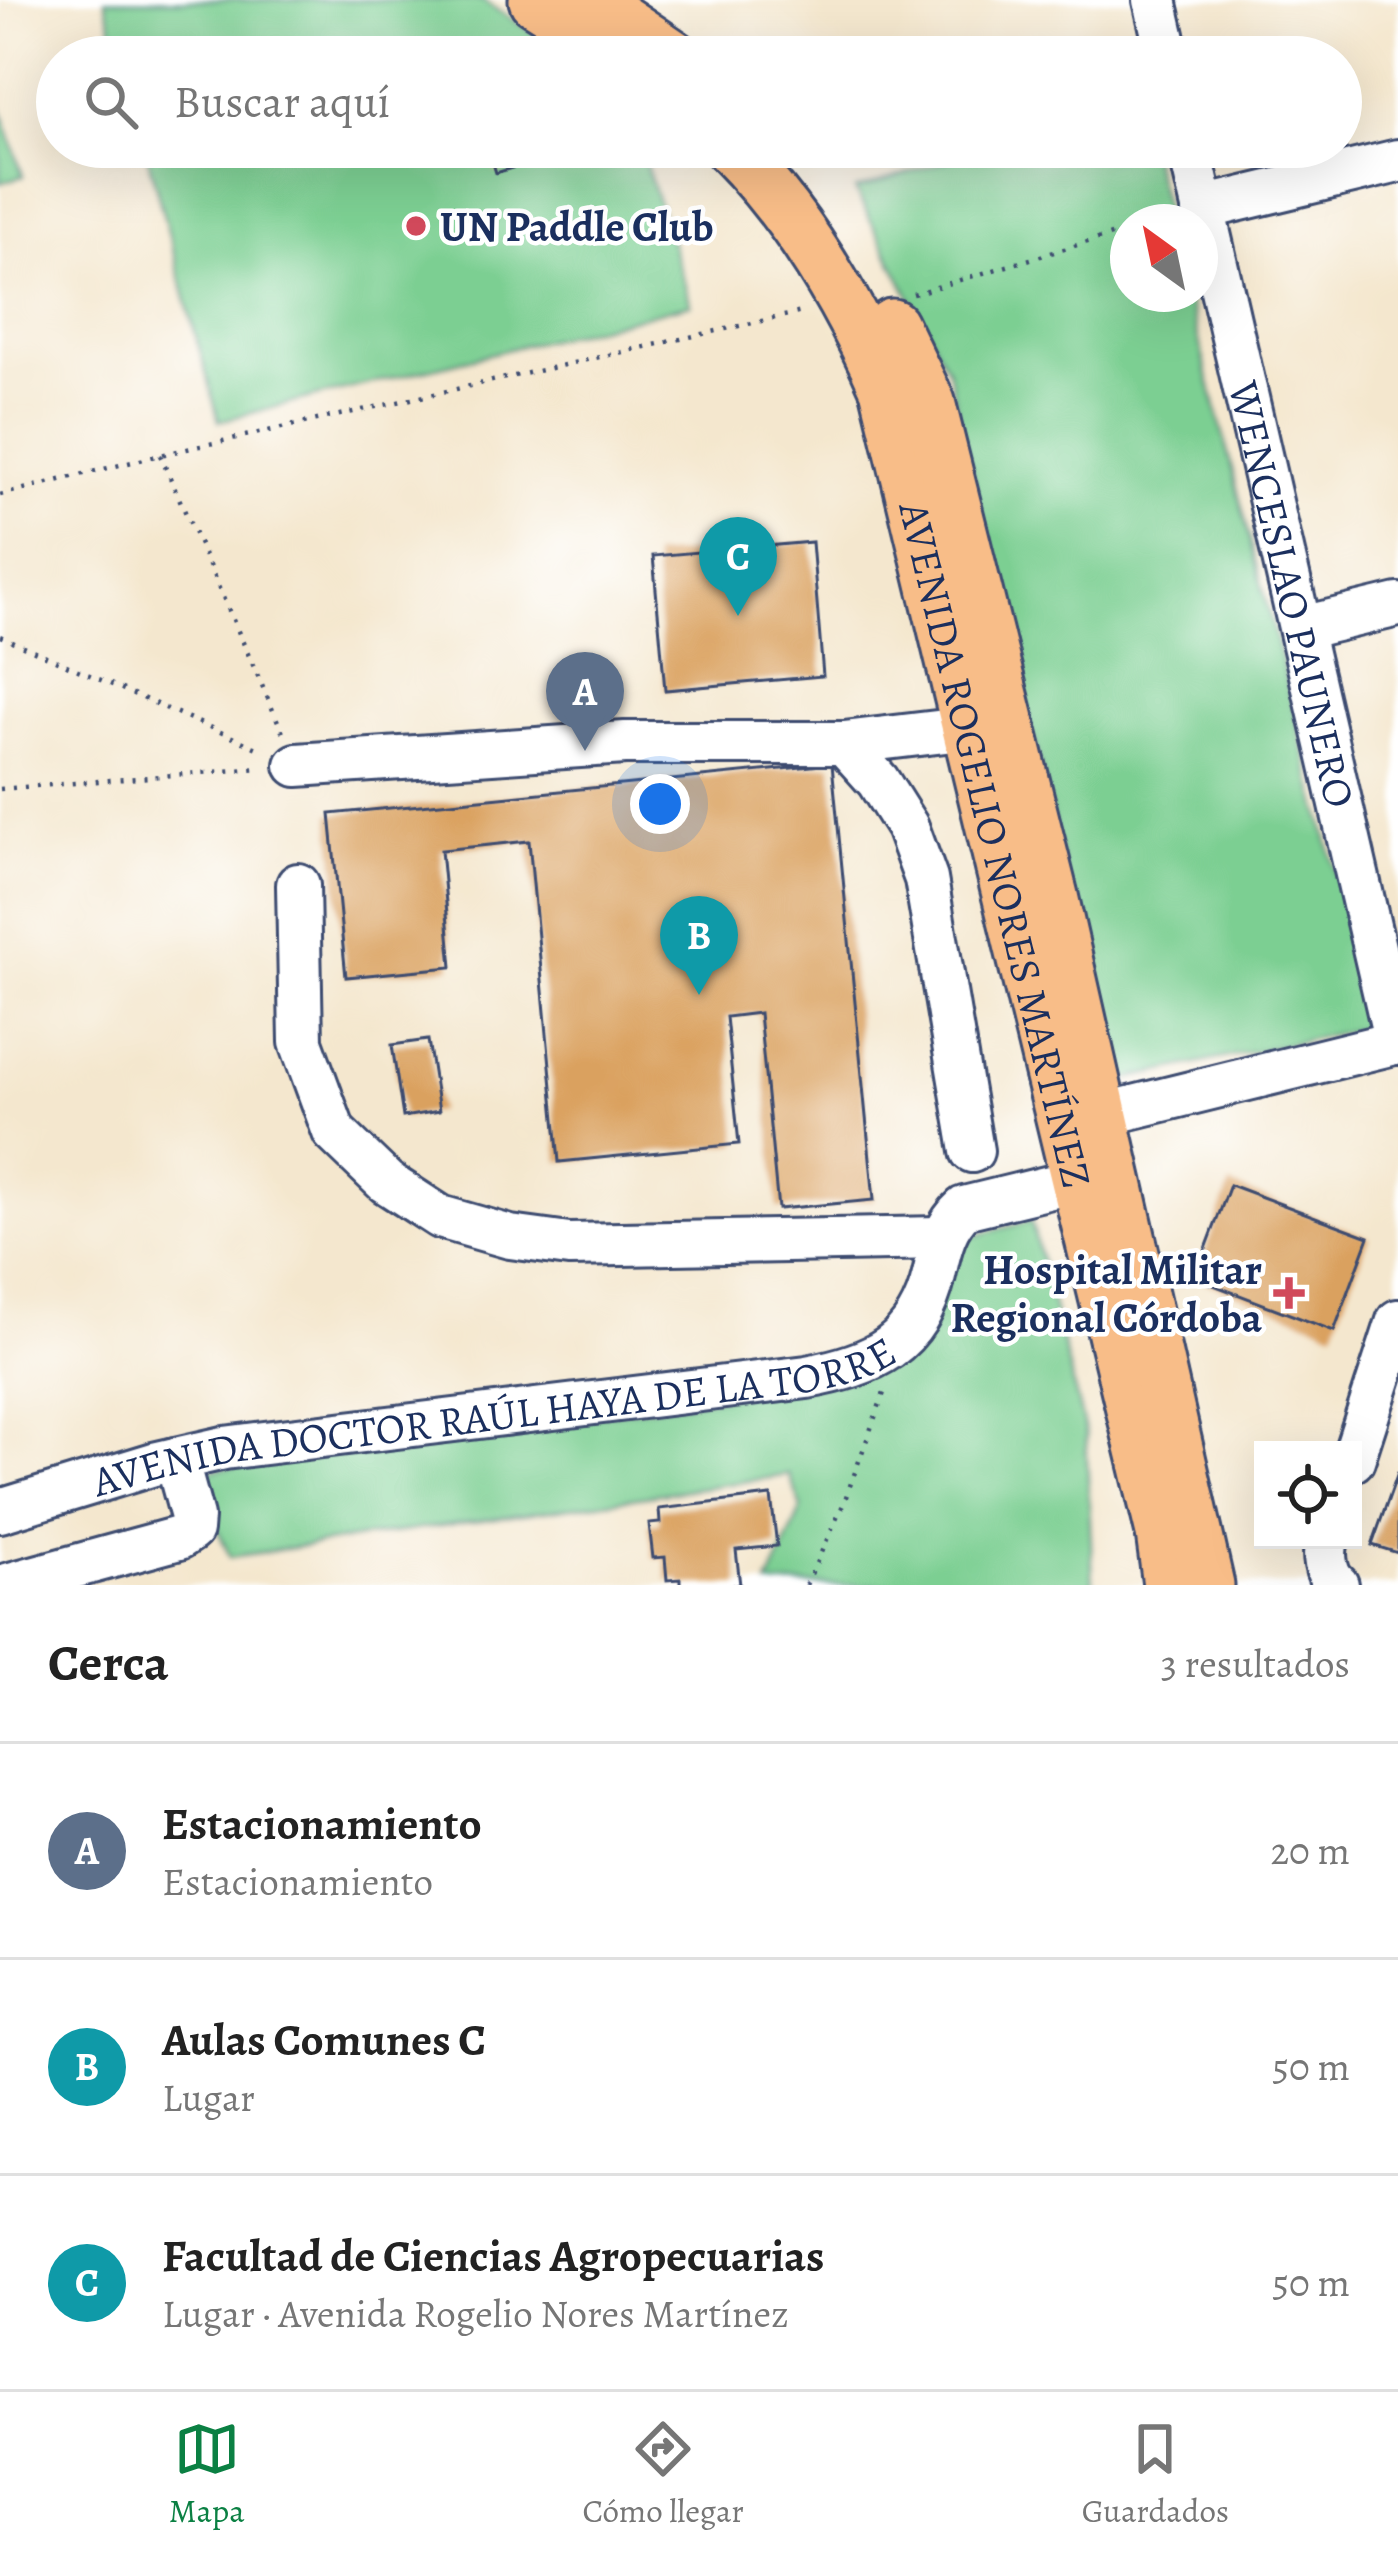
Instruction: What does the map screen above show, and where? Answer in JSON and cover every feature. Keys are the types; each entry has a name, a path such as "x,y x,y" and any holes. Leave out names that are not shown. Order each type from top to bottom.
{"main road":[{"path":"535,0 592,36"},
{"path":"590,0 644,36"},
{"name":"AVENIDA ROGELIO NORES MARTÍNEZ","path":"748,168 866,306"},
{"name":"AVENIDA ROGELIO NORES MARTÍNEZ","path":"788,168 835,231 866,306 886,388 989,726 1083,1120 1169,1585"},
{"name":"AVENIDA ROGELIO NORES MARTÍNEZ","path":"1094,1176 1208,1585"}],"street":[{"path":"1155,0 1163,36"},
{"path":"1218,204 1398,161"},
{"name":"WENCESLAO PAUNERO","path":"1194,168 1202,204"},
{"name":"WENCESLAO PAUNERO","path":"1218,272 1397,1042"},
{"path":"1302,628 1398,605"},
{"path":"297,765 626,743 844,743 989,726"},
{"path":"844,743 878,781 907,827 926,879 972,1151"},
{"path":"298,885 301,1042 334,1132 386,1182 440,1217 510,1237 569,1245 942,1238 964,1208 1094,1176"},
{"path":"1083,1120 1397,1042"},
{"name":"AVENIDA DOCTOR RAÚL HAYA DE LA TORRE","path":"0,1511 176,1459 281,1440 807,1377 872,1360 919,1321 942,1238"},
{"path":"1359,1441 1398,1321"},
{"path":"7,1585 179,1538 190,1530 192,1517 176,1459"},
{"path":"1324,1549 1330,1579 1337,1585"}],"path":[{"path":"0,495 813,310 866,306 1110,235"},
{"path":"160,455 297,765"},
{"path":"0,636 297,765"},
{"path":"0,789 297,765"},
{"path":"806,1585 843,1505 906,1334"}],"green space":[{"path":"105,0 481,0 538,36 114,36"},
{"path":"0,106 23,176 0,183"},
{"name":"UN Paddle Club","path":"151,168 647,168 691,304 219,421"},
{"path":"924,168 1154,168 1163,204 1110,204 1110,312 1192,312 1375,1025 1114,1082 948,370 855,190"},
{"path":"1031,1221 1086,1435 1093,1585 768,1585 802,1508 789,1475 230,1557 193,1473 852,1379 958,1240"}],"building":[{"path":"812,542 823,676 665,690 653,556"},
{"path":"832,764 874,1200 778,1209 759,1013 726,1017 739,1144 559,1162 529,841 441,850 452,967 346,977 330,814"},
{"path":"428,1040 439,1111 403,1117 392,1045"},
{"path":"1230,1185 1369,1237 1334,1331 1195,1278"},
{"path":"1398,1472 1398,1553 1372,1545"},
{"path":"771,1496 777,1546 736,1550 740,1585 680,1585 680,1579 667,1580 665,1557 653,1558 649,1524 660,1523 659,1509"}],"place":[{"name":"UN Paddle Club","path":"416,226"},
{"name":"Facultad de Ciencias Agropecuarias","path":"738,616"},
{"name":"Estacionamiento","path":"585,751"},
{"name":"Aulas Comunes C","path":"699,995"},
{"name":"Hospital Militar Regional Córdoba","path":"1289,1293"}]}
